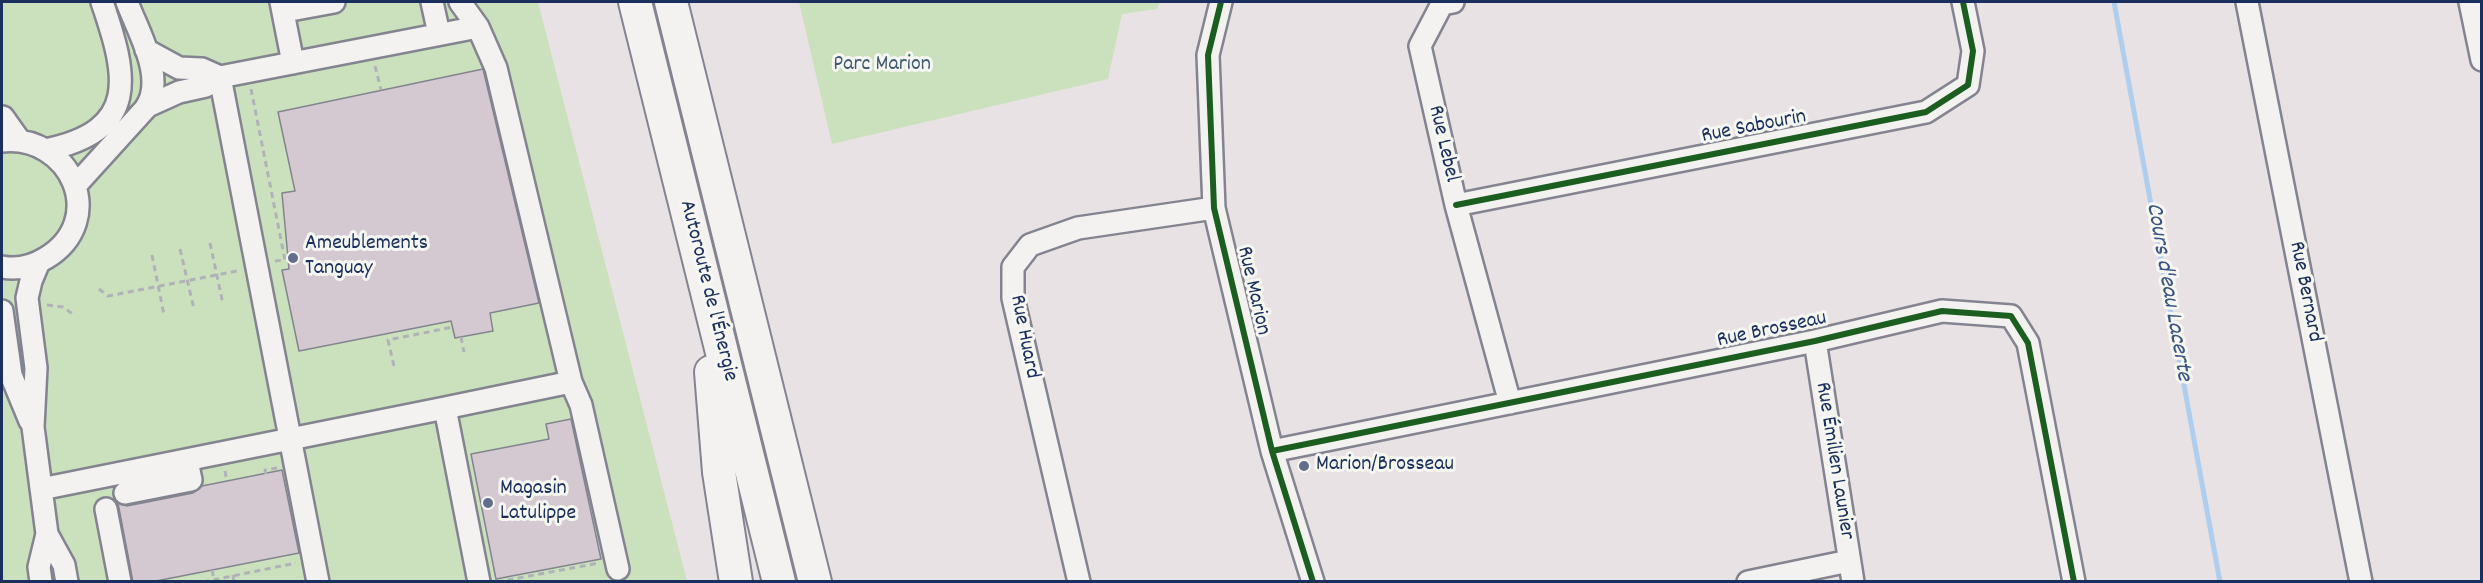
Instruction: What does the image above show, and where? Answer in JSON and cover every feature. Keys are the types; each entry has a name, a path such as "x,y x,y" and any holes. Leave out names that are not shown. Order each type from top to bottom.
{"highway":[{"name":"Autoroute de l'Énergie","path":"635,2 779,582"},
{"name":"Autoroute de l'Énergie","path":"672,2 815,582"},
{"path":"705,281 719,472 736,582"}],"street":[{"path":"45,150 70,144 89,135 106,121 118,102 122,87 119,62 102,2"},
{"path":"76,184 148,105 152,96 153,86 146,50 127,2"},
{"path":"293,63 281,4 296,9 334,2"},
{"path":"432,2 439,34"},
{"path":"460,2 478,27 496,68 571,382 581,405 610,566"},
{"name":"Rue Marion","path":"1221,2 1208,55 1214,208 1272,451 1313,582"},
{"name":"Rue Lebel","path":"1453,2 1442,4 1420,46 1456,205 1510,403"},
{"name":"Rue Sabourin","path":"1456,205 1926,112 1968,85 1973,51 1963,2"},
{"name":"Rue Bernard","path":"2247,2 2361,582"},
{"path":"2470,2 2481,60"},
{"path":"148,105 179,92 206,86 220,76 478,27"},
{"path":"146,50 179,68 202,69 220,76"},
{"path":"220,76 318,582"},
{"path":"2,267 17,268 39,262 62,246 73,229 77,212 76,184 65,166 45,150 11,141 3,117"},
{"name":"Rue Huard","path":"1079,582 1013,298 1013,267 1030,245 1078,228 1214,208"},
{"path":"39,262 27,298 36,368 33,427 47,534 64,565 67,582"},
{"path":"2,311 11,375 33,427"},
{"name":"Rue Brosseau","path":"1272,451 1815,341 1942,311 2011,316 2028,343 2073,582"},
{"name":"Rue Émilien Launier","path":"1815,341 1851,571"},
{"path":"41,489 124,489 187,461 571,382"},
{"path":"445,408 479,582"},
{"path":"106,509 119,541 120,582"},
{"path":"41,582 39,567 47,534"},
{"path":"1748,582 1851,571"}],"path":[{"path":"377,74 381,90"},
{"path":"250,84 287,260 268,262"},
{"path":"210,243 223,304"},
{"path":"180,249 194,309"},
{"path":"152,255 164,315"},
{"path":"99,289 108,296 238,271"},
{"path":"44,302 47,305 63,307 74,315"},
{"path":"394,366 388,340 453,327"},
{"path":"461,337 464,352"},
{"path":"266,474 265,470 285,466"},
{"path":"203,582 303,561"},
{"path":"497,582 610,566"},
{"path":"212,570 214,579"},
{"path":"232,575 234,582"}],"green space":[{"path":"2,2 538,2 687,581 2,581"},
{"name":"Parc Marion","path":"799,2 1160,2 1157,9 1122,14 1108,79 832,144"}],"building":[{"path":"483,69 539,303 490,313 493,331 455,338 451,321 299,351 282,270 289,269 282,193 295,191 278,112"},
{"path":"571,419 601,559 496,579 471,454 549,439 546,424"},
{"path":"282,470 299,553 151,582 133,582 118,503 127,506 193,493 202,486"}],"waterway":[{"name":"Cours d'eau Lacerte","path":"2114,2 2220,582"}],"cycle path":[{"path":"1221,2 1208,55 1214,208 1272,451 1313,582"},
{"path":"1456,205 1926,112 1968,85 1973,51 1963,2"},
{"path":"1272,451 1815,341 1942,311 2011,316 2028,343 2074,582"}],"place":[{"name":"Ameublements Tanguay","path":"293,258"},
{"name":"Marion/Brosseau","path":"1304,466"},
{"name":"Magasin Latulippe","path":"488,503"}]}
